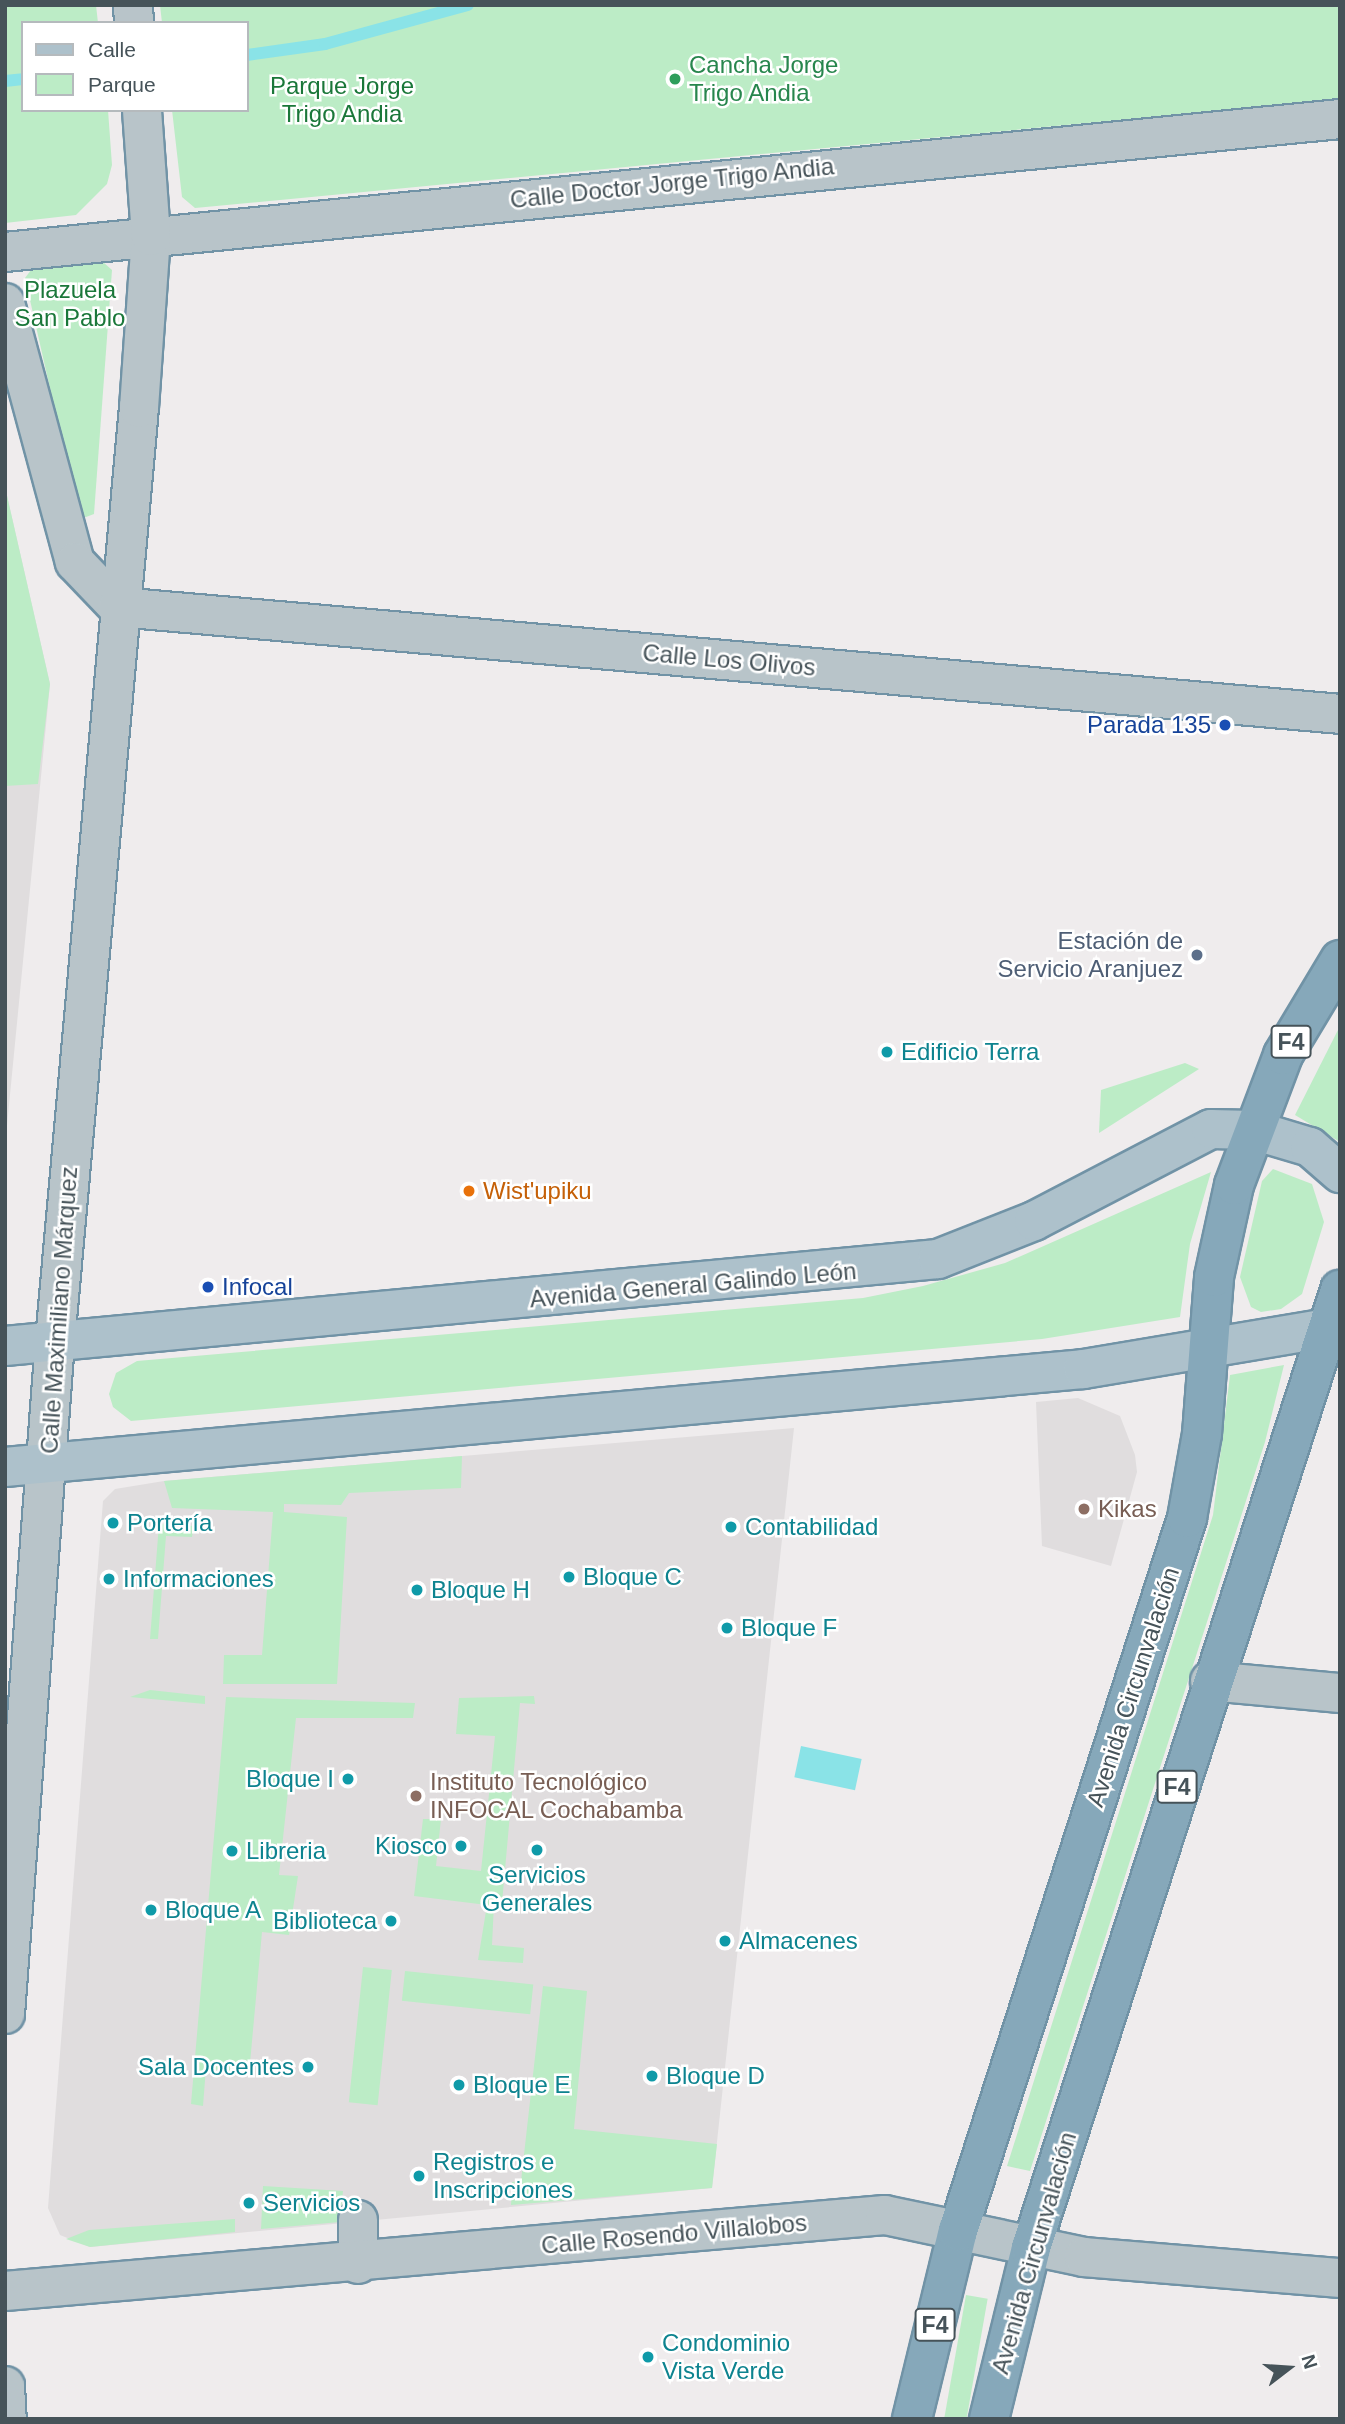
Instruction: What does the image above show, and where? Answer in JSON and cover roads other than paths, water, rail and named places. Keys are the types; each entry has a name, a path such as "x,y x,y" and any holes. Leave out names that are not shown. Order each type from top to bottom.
{"highway":[{"name":"Avenida Circunvalación","path":"912,2419 958,2231 1188,1518 1202,1434 1206,1349 1220,1251 1253,1130 1283,1055 1340,960"},
{"name":"Avenida Circunvalación","path":"989,2419 1031,2248 1210,1681 1340,1290"}],"main road":[{"name":"Avenida General Galindo León","path":"5,1346 938,1259 1034,1221 1188,1138 1212,1129 1253,1130 1310,1147 1340,1173"},
{"path":"5,1467 1083,1369 1326,1328"}],"street":[{"name":"Calle Maximiliano Márquez","path":"5,2014 55,1341 151,236 142,112"},
{"name":"Calle Doctor Jorge Trigo Andia","path":"5,252 1340,118"},
{"path":"5,303 75,562 118,607"},
{"name":"Calle Los Olivos","path":"118,607 1340,714"},
{"path":"1210,1681 1340,1693"},
{"name":"Calle Rosendo Villalobos","path":"5,2291 358,2264 885,2215 1031,2248 1340,2278"},
{"path":"358,2220 358,2264"},
{"path":"5,2386 7,2419"}],"water":[{"path":"801,1746 862,1759 855,1790 794,1777"}],"waterway":[{"path":"248,55 325,44 468,5"},
{"path":"5,81 21,79"}],"place":[{"name":"Cancha Jorge Trigo Andia","path":"675,79"},
{"name":"Parada 135","path":"1225,725"},
{"name":"Estación de Servicio Aranjuez","path":"1197,955"},
{"name":"Edificio Terra","path":"887,1052"},
{"name":"Wist'upiku","path":"469,1191"},
{"name":"Infocal","path":"208,1287"},
{"name":"Kikas","path":"1084,1509"},
{"name":"Portería","path":"113,1523"},
{"name":"Contabilidad","path":"731,1527"},
{"name":"Bloque C","path":"569,1577"},
{"name":"Informaciones","path":"109,1579"},
{"name":"Bloque H","path":"417,1590"},
{"name":"Bloque F","path":"727,1628"},
{"name":"Bloque I","path":"348,1779"},
{"name":"Instituto Tecnológico INFOCAL Cochabamba","path":"416,1796"},
{"name":"Kiosco","path":"461,1846"},
{"name":"Servicios Generales","path":"537,1850"},
{"name":"Libreria","path":"232,1851"},
{"name":"Bloque A","path":"151,1910"},
{"name":"Biblioteca","path":"391,1921"},
{"name":"Almacenes","path":"725,1941"},
{"name":"Sala Docentes","path":"308,2067"},
{"name":"Bloque D","path":"652,2076"},
{"name":"Bloque E","path":"459,2085"},
{"name":"Registros e Inscripciones","path":"419,2176"},
{"name":"Servicios","path":"249,2203"},
{"name":"Condominio Vista Verde","path":"648,2357"}],"park label":[{"name":"Parque Jorge Trigo Andia","path":"342,100"},
{"name":"Plazuela San Pablo","path":"70,304"}]}
